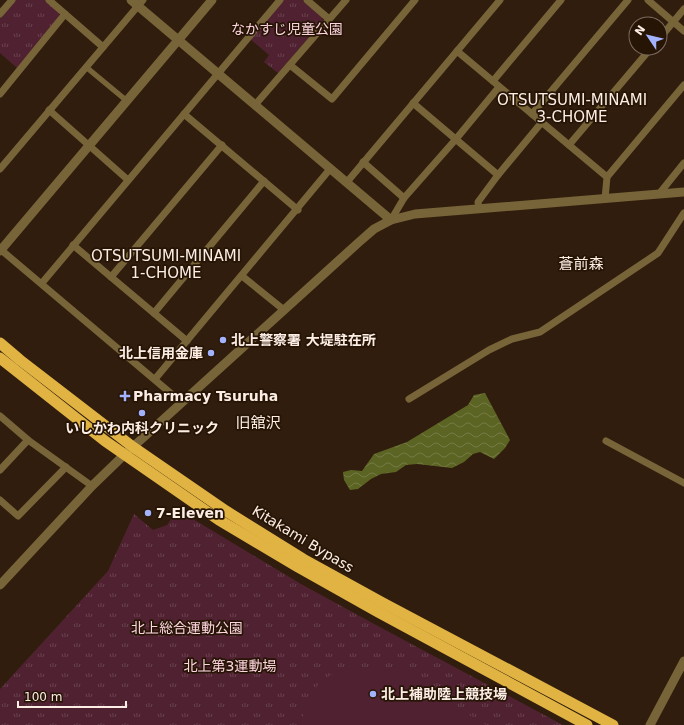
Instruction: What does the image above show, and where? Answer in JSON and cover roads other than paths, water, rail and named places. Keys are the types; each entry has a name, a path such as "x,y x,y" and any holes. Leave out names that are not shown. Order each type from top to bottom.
{"highway":[{"name":"Kitakami Bypass","path":"0,343 133,447 226,511 303,559 390,607 613,725"},
{"name":"Kitakami Bypass","path":"0,358 124,455 220,520 291,563 378,612 587,725"}],"street":[{"path":"0,14 12,0"},
{"path":"49,0 103,46"},
{"path":"182,402 42,283 0,250 212,0"},
{"path":"42,283 280,0"},
{"path":"306,0 329,19"},
{"path":"255,105 346,0"},
{"path":"290,65 332,100 415,0"},
{"path":"346,182 500,0"},
{"path":"492,81 561,0"},
{"path":"532,114 628,0"},
{"path":"648,0 684,31"},
{"path":"0,169 86,67 137,2 178,40 391,220"},
{"path":"668,29 684,9"},
{"path":"0,94 66,14"},
{"path":"457,51 607,177"},
{"path":"569,145 644,56"},
{"path":"86,67 127,101"},
{"path":"605,199 607,177 684,85"},
{"path":"391,220 404,198 499,87"},
{"path":"413,103 498,175"},
{"path":"49,110 128,180"},
{"path":"184,114 298,210"},
{"path":"479,209 478,202 498,175 542,122"},
{"path":"111,277 222,145"},
{"path":"363,162 404,198"},
{"path":"659,194 684,163"},
{"path":"155,379 298,210 330,169"},
{"path":"154,313 264,181"},
{"path":"0,585 92,486 124,455 374,229 391,220 415,214 684,192"},
{"path":"409,399 489,350 512,339 540,332 658,253 684,213"},
{"path":"73,245 187,341"},
{"path":"242,276 284,310"},
{"path":"0,416 28,440 92,486"},
{"path":"0,470 28,440"},
{"path":"606,441 684,483"},
{"path":"0,500 18,516 66,467"},
{"path":"650,725 684,661"}],"water":[{"path":"485,393 510,440 505,448 494,459 480,452 473,454 464,462 452,468 417,464 406,465 396,472 381,474 371,479 358,489 350,490 344,480 343,472 351,470 362,471 374,454 407,442 468,405 474,395"}],"place":[{"name":"北上警察署 大堤駐在所","path":"223,340"},
{"name":"北上信用金庫","path":"211,353"},
{"name":"Pharmacy Tsuruha","path":"125,396"},
{"name":"いしかわ内科クリニック","path":"142,413"},
{"name":"7-Eleven","path":"148,513"},
{"name":"北上補助陸上競技場","path":"373,694"}],"district":[{"name":"OTSUTSUMI-MINAMI 3-CHOME","path":"572,108"},
{"name":"OTSUTSUMI-MINAMI 1-CHOME","path":"166,264"},
{"name":"蒼前森","path":"581,264"},
{"name":"旧舘沢","path":"258,423"}],"park label":[{"name":"なかすじ児童公園","path":"287,29"},
{"name":"北上総合運動公園","path":"187,628"},
{"name":"北上第3運動場","path":"230,666"}]}
